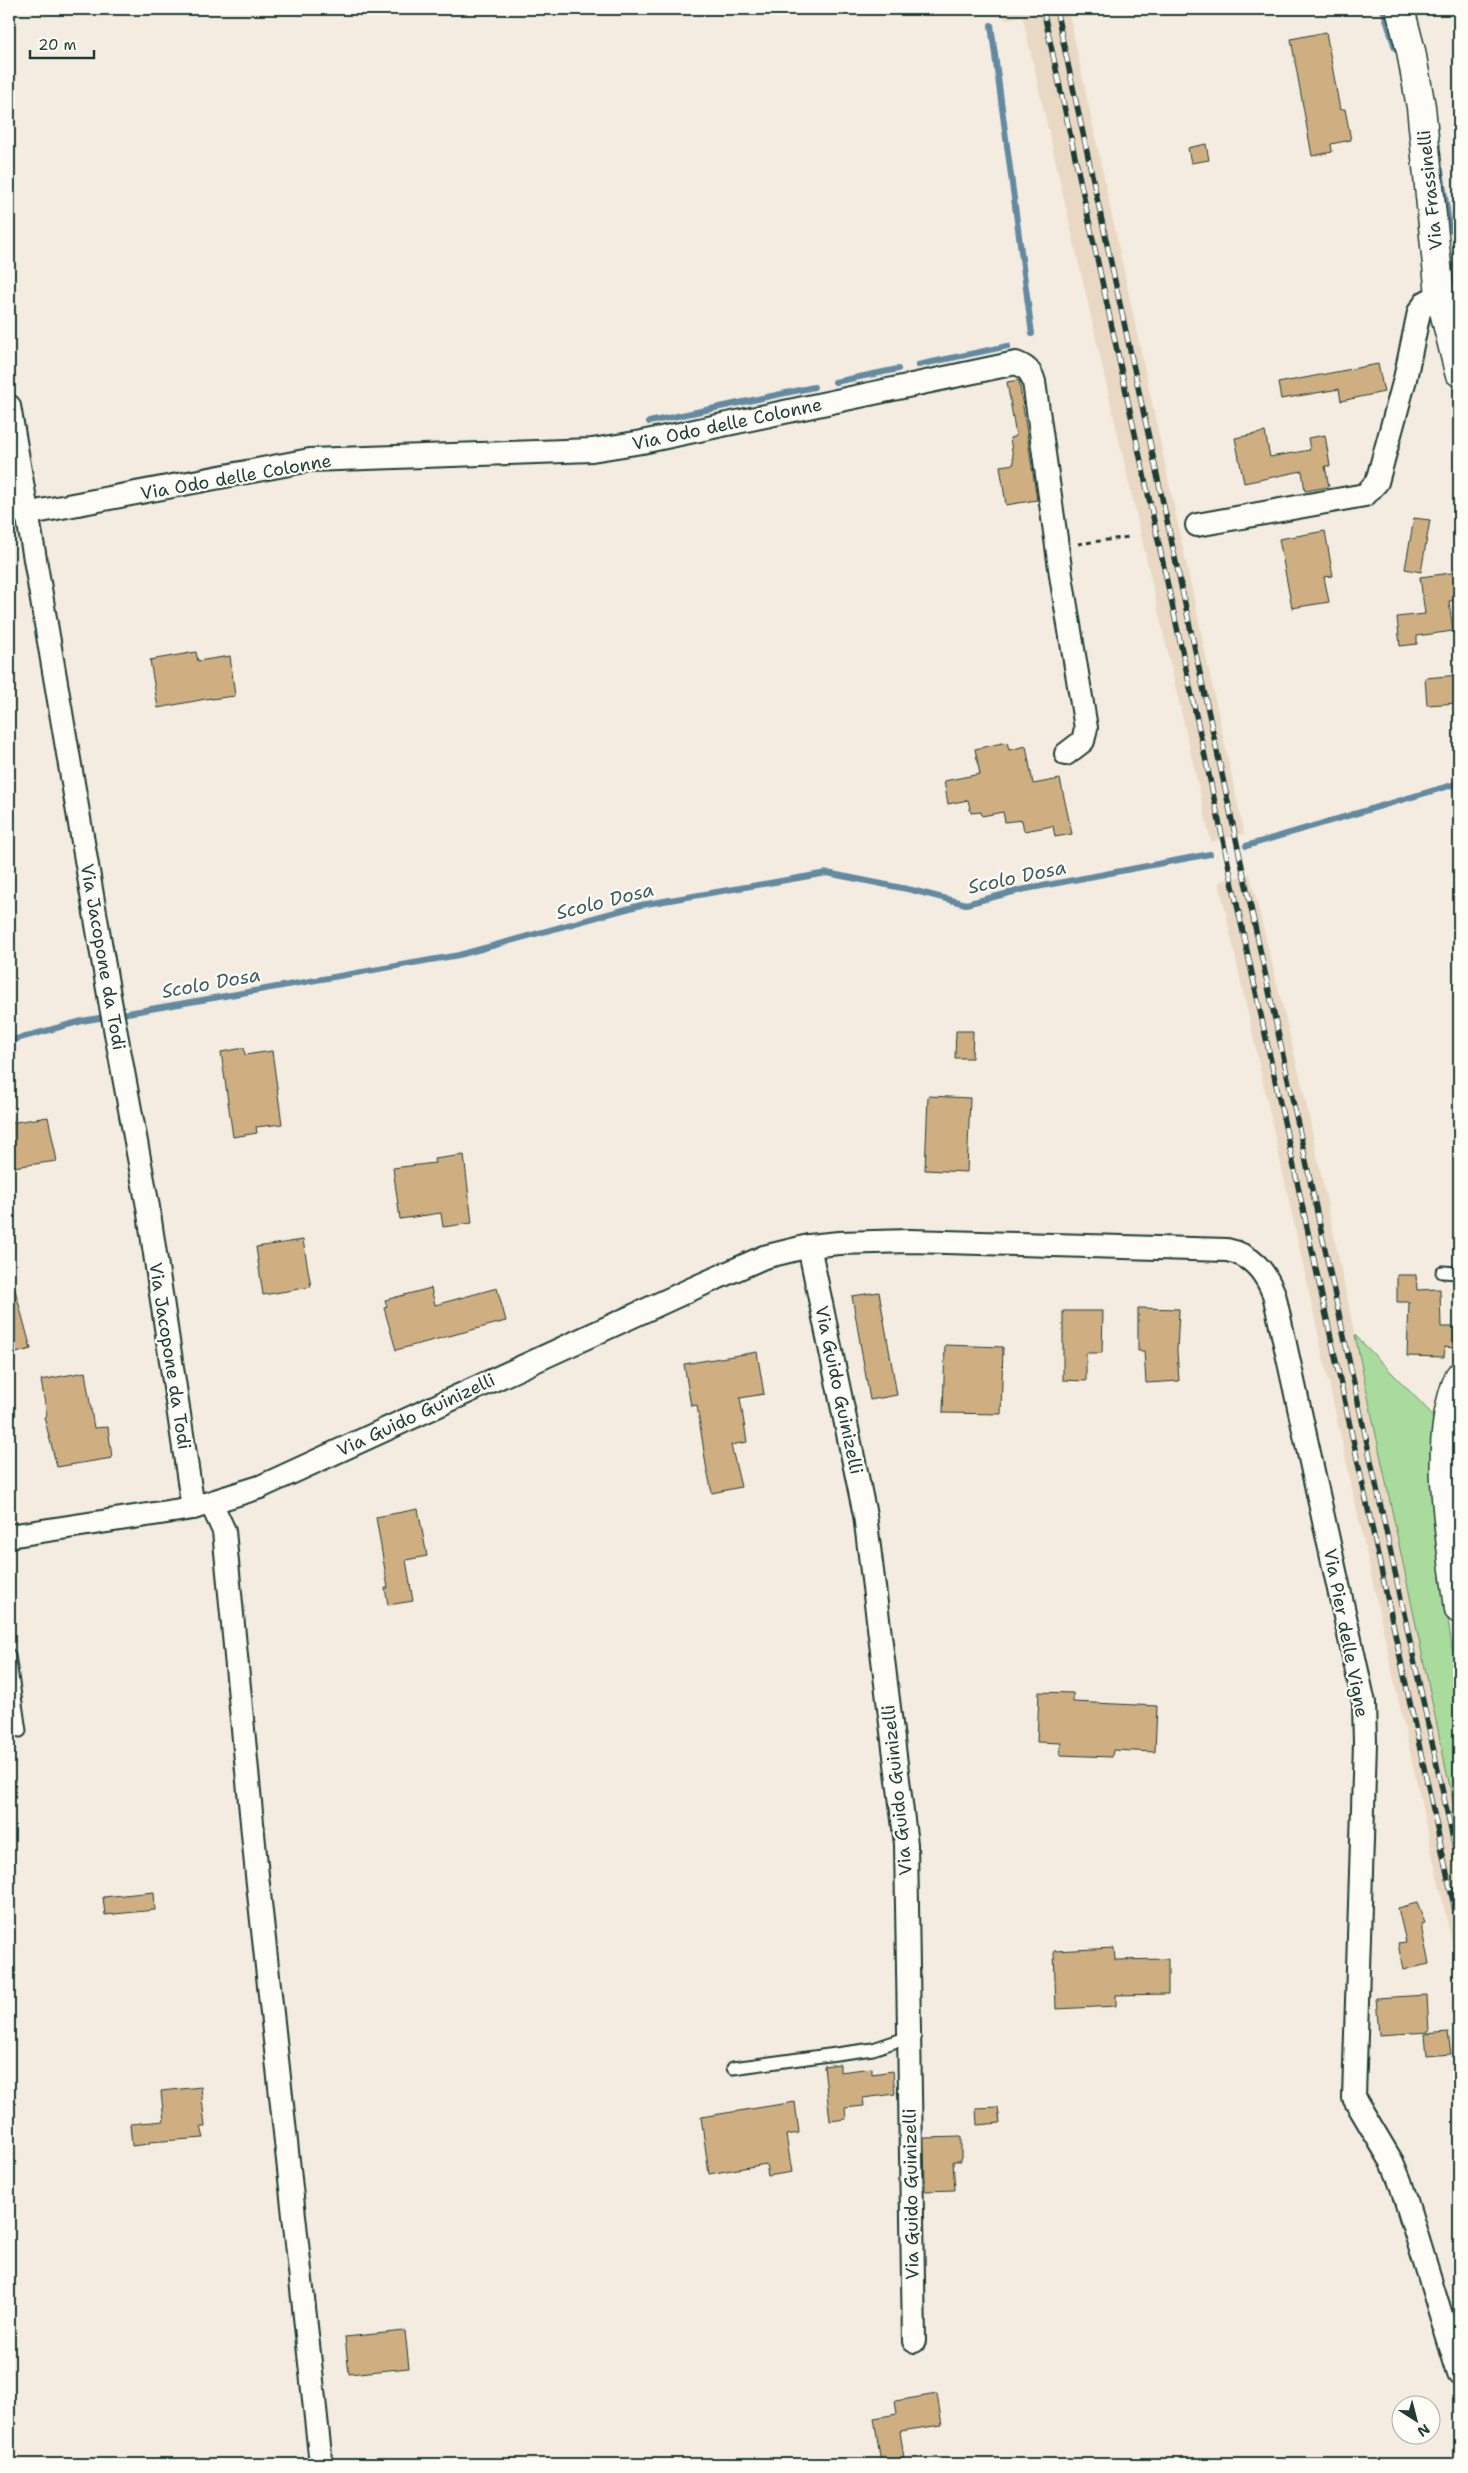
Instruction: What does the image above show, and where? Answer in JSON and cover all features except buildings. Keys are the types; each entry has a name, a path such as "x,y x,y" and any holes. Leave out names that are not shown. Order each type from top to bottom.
{"street":[{"name":"Via Frassinelli","path":"1400,9 1411,51 1421,107 1440,294 1459,372"},
{"path":"1197,524 1365,495 1377,482 1405,379 1419,312 1426,302 1440,294"},
{"name":"Via Odo delle Colonne","path":"25,514 310,460 592,450 642,442 1016,363 1025,366 1034,382 1062,582 1086,728 1083,741 1066,754"},
{"name":"Via Jacopone da Todi","path":"9,406 25,514 110,1001 202,1506 224,1531 257,1875 321,2464"},
{"name":"Via Guido Guinizelli","path":"9,1536 202,1506 260,1487 756,1261 786,1250 809,1246 920,1241 1228,1250 1249,1258"},
{"name":"Via Guido Guinizelli","path":"809,1246 866,1525 906,1844 914,2341"},
{"name":"Via Pier delle Vigne","path":"1249,1258 1268,1279 1274,1294 1364,1703 1365,1743 1354,2098 1392,2162 1459,2374"},
{"path":"1459,1377 1452,1395 1447,1419 1445,1458 1446,1485 1459,1608"}],"lane":[{"path":"1442,1272 1459,1273"},
{"path":"9,1655 20,1731"},
{"path":"733,2068 873,2049 909,2037"}],"path":[{"path":"1058,547 1129,537"}],"shaded area":[{"path":"1002,9 1068,9 1244,834 1211,842 1022,15 1005,20"},
{"path":"1250,874 1304,1093 1459,1830 1459,1976 1219,882"}],"green space":[{"path":"1355,1335 1432,1414 1448,1556 1442,1574 1452,1648 1459,1661 1459,1830"}],"waterway":[{"path":"1383,9 1395,48"},
{"path":"991,25 1032,334"},
{"path":"1441,170 1450,230"},
{"path":"918,365 1008,346"},
{"path":"835,382 898,369"},
{"path":"649,422 814,387"},
{"name":"Scolo Dosa","path":"1246,846 1459,783"},
{"name":"Scolo Dosa","path":"9,1041 82,1021 459,955 641,905 827,873 912,890 966,904 1021,890 1210,854"}],"railway":[{"path":"1043,9 1459,1929"},
{"path":"1056,9 1459,1867"}]}
